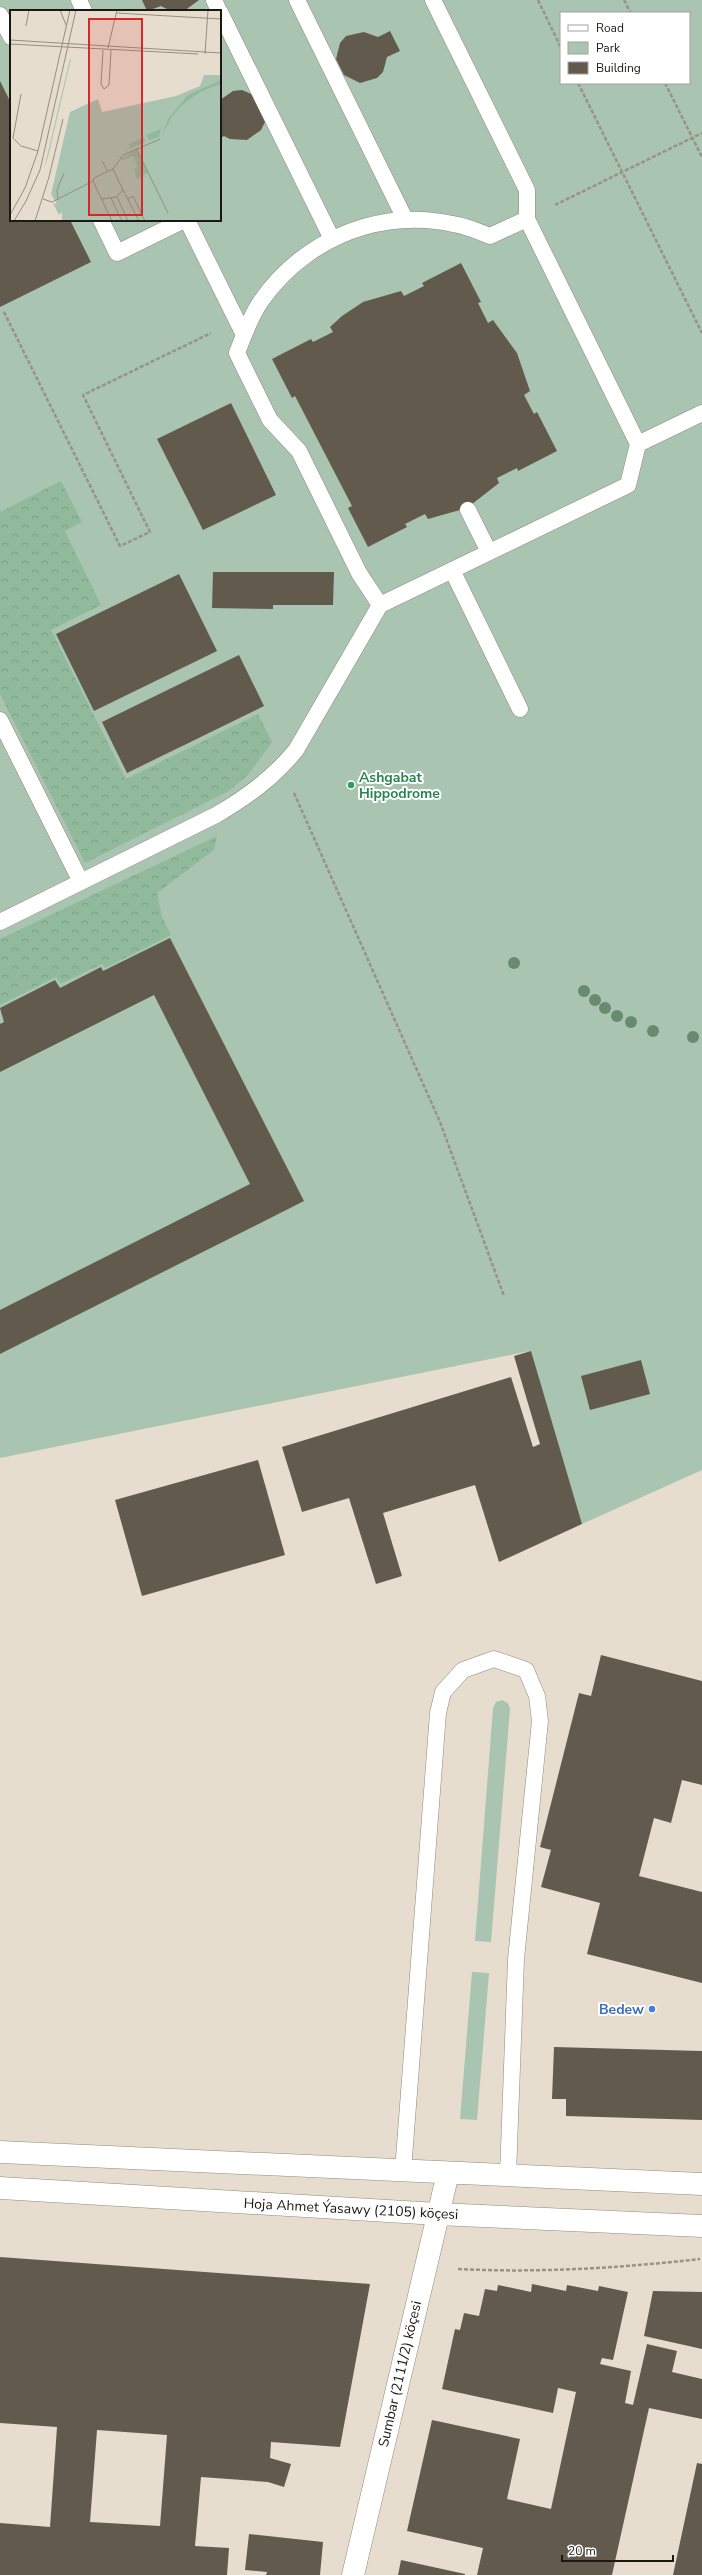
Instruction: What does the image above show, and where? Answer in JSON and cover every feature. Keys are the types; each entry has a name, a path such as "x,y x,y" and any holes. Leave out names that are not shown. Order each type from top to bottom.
{"street":[{"path":"0,2152 702,2184"},
{"name":"Sumbar (2111/2) köçesi","path":"353,2575 448,2173"},
{"name":"Hoja Ahmet Ýasawy (2105) köçesi","path":"0,2188 438,2214 702,2226"}],"lane":[{"path":"79,0 84,10"},
{"path":"214,0 219,10"},
{"path":"297,0 405,219"},
{"path":"0,922 216,815 250,795 282,768 296,750 380,606 628,485 638,444 527,219 527,190 433,0"},
{"path":"221,14 332,239"},
{"path":"0,15 10,35"},
{"path":"380,606 359,573 299,451 270,420 237,353 260,302 277,280 296,261 332,239 369,224 405,219 450,223 490,236 527,219"},
{"path":"101,221 117,253 182,221"},
{"path":"188,221 244,335"},
{"path":"638,444 702,413"},
{"path":"468,510 489,552"},
{"path":"452,570 520,709"},
{"path":"0,720 81,882"},
{"path":"402,2171 438,1713 443,1692 463,1670 494,1658 526,1670 537,1696 540,1721 516,1959 508,2175"}],"path":[{"path":"538,0 560,46"},
{"path":"624,0 630,12"},
{"path":"578,84 702,333"},
{"path":"665,84 702,158"},
{"path":"527,219 702,133"},
{"path":"4,312 120,546 150,532 83,395 237,320"},
{"path":"282,768 440,1122 504,1296"},
{"path":"425,2267 491,2271 644,2265 702,2258"}],"green space":[{"name":"Ashgabat Hippodrome","path":"0,0 702,0 702,1470 582,1524 530,1351 0,1458"},
{"path":"61,481 82,522 65,531 101,605 51,630 126,779 258,714 272,742 248,775 227,792 85,863 0,694 0,512"},
{"path":"217,836 214,850 157,893 162,917 171,935 105,968 102,964 61,984 56,977 0,1005 0,939"},
{"path":"502,1700 508,1703 510,1709 491,1942 475,1941 493,1708 496,1702"},
{"path":"472,1972 489,1973 477,2120 460,2119"}],"building":[{"path":"142,0 199,0 185,10 169,10 161,6 147,10"},
{"path":"390,31 400,51 387,57 383,72 377,78 360,83 344,75 336,59 340,43 346,36 364,32 378,37"},
{"path":"0,81 10,101 10,221 70,221 91,262 0,307"},
{"path":"242,90 258,97 266,113 265,122 261,130 247,140 230,139 224,136 221,138 221,99 233,91"},
{"path":"461,263 481,302 478,303 488,323 493,320 517,353 530,391 524,395 534,414 537,412 557,451 518,471 517,468 497,478 499,483 467,508 428,519 425,514 405,524 407,527 368,547 348,508 352,506 295,396 292,398 272,359 311,339 313,342 333,332 330,327 342,316 363,302 401,291 404,296 424,286 422,283"},
{"path":"231,403 276,495 203,530 157,439"},
{"path":"213,572 334,572 333,605 273,605 273,609 212,608"},
{"path":"179,574 217,651 94,711 56,634"},
{"path":"239,655 264,706 127,773 102,722"},
{"path":"170,938 304,1201 0,1354 0,1310 250,1184 154,995 0,1072 0,1024 4,1022 0,1008 55,980 60,988 101,967 103,971"},
{"path":"531,1351 582,1524 499,1562 475,1485 383,1513 402,1576 376,1584 349,1498 302,1512 282,1447 511,1377 533,1447 540,1444 514,1356"},
{"path":"641,1360 650,1394 590,1410 581,1376"},
{"path":"258,1460 285,1555 142,1596 115,1500"},
{"path":"601,1655 702,1681 702,1785 682,1780 671,1823 654,1818 639,1876 702,1892 702,1983 587,1954 600,1903 541,1887 551,1850 540,1847 579,1693 591,1696"},
{"path":"554,2047 702,2051 702,2120 566,2116 566,2099 552,2099"},
{"path":"0,2257 370,2284 340,2447 271,2442 270,2458 291,2464 284,2487 268,2482 201,2477 195,2546 229,2548 227,2575 0,2575 0,2523 50,2527 57,2427 0,2423","holes":["97,2430 167,2435 160,2526 90,2522"]},
{"path":"532,2284 566,2291 567,2285 598,2291 599,2286 628,2292 613,2360 602,2358 600,2364 631,2371 625,2403 633,2405 647,2344 677,2351 672,2372 702,2379 702,2419 649,2408 612,2575 477,2575 483,2548 407,2531 432,2420 520,2439 507,2499 551,2509 576,2392 558,2388 553,2413 442,2389 455,2329 460,2330 464,2313 479,2316 485,2289 497,2291 498,2285 531,2292"},
{"path":"653,2291 702,2292 702,2349 644,2336"},
{"path":"697,2463 702,2464 702,2575 673,2575"},
{"path":"249,2534 323,2542 320,2575 266,2575 267,2572 245,2570"},
{"path":"401,2560 465,2574 465,2575 398,2575"}],"place":[{"name":"Ashgabat Hippodrome","path":"351,785"},
{"name":"Bedew","path":"652,2009"}]}
